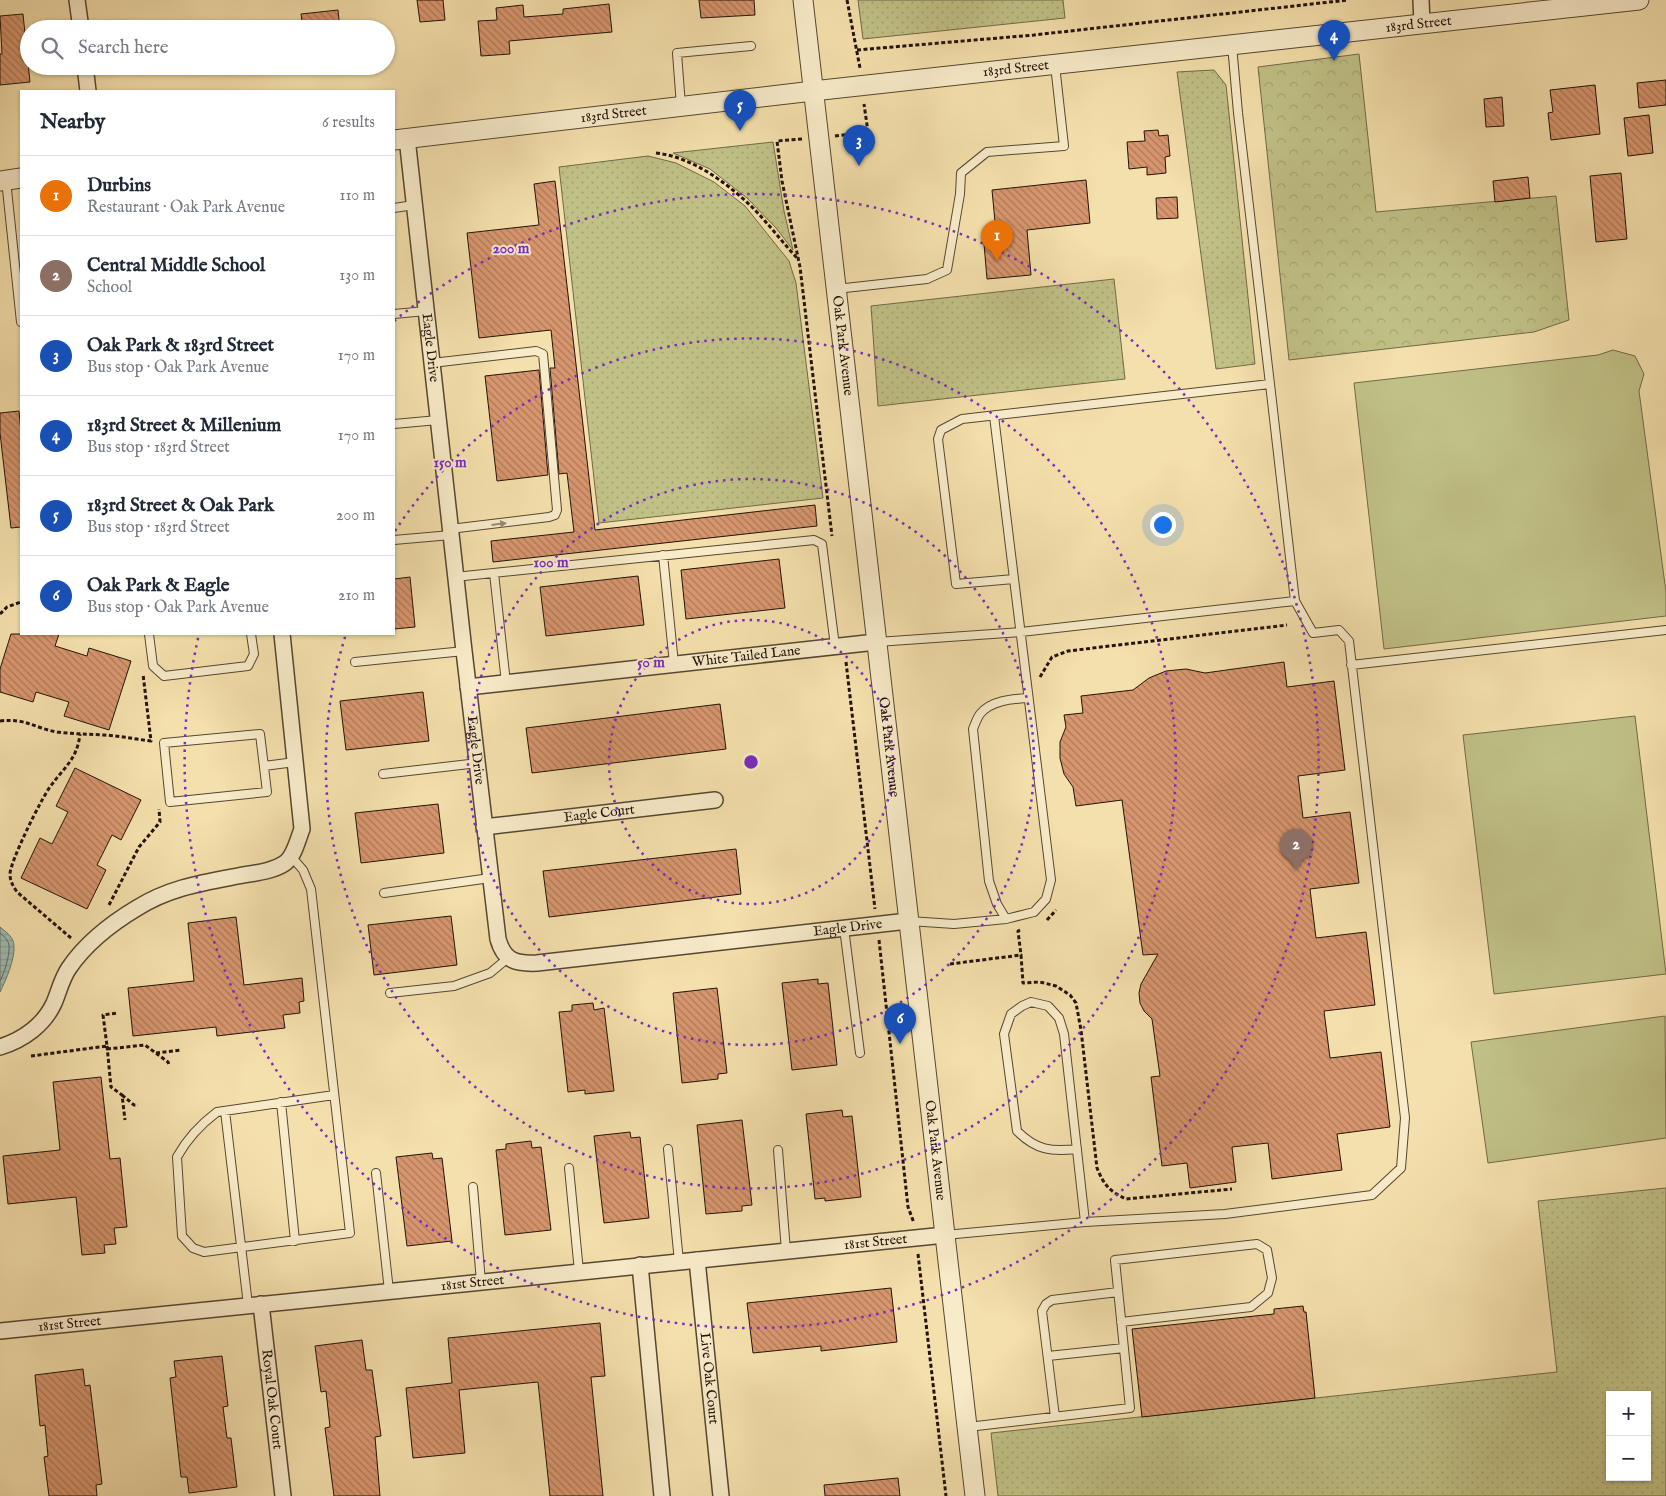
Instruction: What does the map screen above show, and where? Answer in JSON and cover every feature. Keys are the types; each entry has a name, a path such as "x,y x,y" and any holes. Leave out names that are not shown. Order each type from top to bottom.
{"street":[{"path":"77,0 80,20"},
{"name":"Oak Park Avenue","path":"803,0 975,1496"},
{"path":"1421,0 1422,24"},
{"name":"183rd Street","path":"400,139 813,91 1639,0"},
{"path":"86,75 88,90"},
{"name":"Eagle Drive","path":"400,139 414,206 484,827 498,939 501,949 508,958 522,964 537,963 908,921"},
{"path":"0,1047 14,1042 39,1024 52,1006 69,968 89,945 112,924 140,906 178,888 267,870 286,862 302,829 282,635"},
{"name":"White Tailed Lane","path":"468,687 876,642"},
{"name":"Eagle Court","path":"484,827 715,800"},
{"name":"181st Street","path":"0,1331 945,1235"},
{"name":"Live Oak Court","path":"697,1260 721,1496"},
{"path":"640,1265 662,1496"},
{"name":"Royal Oak Court","path":"254,1304 284,1496"}],"lane":[{"path":"681,106 677,53 750,46"},
{"path":"945,1235 1086,1222 1225,1214 1372,1195 1401,1168 1405,1118 1349,641 1339,630 1313,633 1295,601 1238,113 1232,46"},
{"path":"836,289 927,279 947,270 960,194 961,173 987,152 1064,146 1055,65"},
{"path":"9,180 20,310"},
{"path":"395,208 414,206"},
{"path":"395,314 426,311"},
{"path":"395,540 549,517 555,515 557,510 543,354 536,351 432,363"},
{"path":"1014,579 956,584 938,439 941,430 962,419 1270,384"},
{"path":"908,921 954,924 1006,919 1034,912 1046,899 1051,880 994,416"},
{"path":"395,424 438,420"},
{"path":"456,577 814,540 822,544 840,646"},
{"path":"663,555 674,664"},
{"path":"494,573 506,683"},
{"path":"876,642 1020,632 1295,601"},
{"path":"1352,665 1666,630"},
{"path":"149,635 152,666 164,676 248,666 254,654 251,635"},
{"path":"355,662 464,652"},
{"path":"1006,919 997,904 989,881 973,729 980,714 990,706 1002,701 1028,698"},
{"path":"260,734 264,766 267,792 170,802 164,743 260,734"},
{"path":"264,766 295,762"},
{"path":"383,774 478,763"},
{"path":"290,855 303,870 311,889 350,1233 204,1252 193,1248 182,1236 178,1157 182,1148 202,1123 217,1112 334,1095"},
{"path":"384,893 490,878"},
{"path":"844,928 860,1053"},
{"path":"390,993 454,986 490,972 508,958"},
{"path":"1077,1149 1062,1151 1046,1150 1028,1142 1017,1131 1004,1034 1011,1014 1031,1002 1048,1006 1059,1018 1064,1034 1086,1222"},
{"path":"281,1102 295,1241"},
{"path":"225,1111 241,1248 254,1304"},
{"path":"668,1149 680,1262"},
{"path":"778,1150 786,1251"},
{"path":"569,1168 579,1272"},
{"path":"376,1173 389,1291"},
{"path":"473,1186 481,1282"},
{"path":"967,1427 1130,1408 1121,1322 1115,1260 1257,1244 1267,1250 1272,1278 1268,1292 1251,1307 1121,1322"},
{"path":"1055,1417 1042,1311 1046,1304 1052,1300 1118,1292"},
{"path":"1048,1356 1124,1348"}],"path":[{"path":"848,0 857,50 1034,35 1348,0"},
{"path":"777,141 782,181 799,259 833,542"},
{"path":"656,153 665,154 690,163 713,175 752,207 799,259"},
{"path":"0,614 7,607 20,602"},
{"path":"1040,685 1040,678 1052,656 1068,651 1287,625"},
{"path":"840,646 877,924 908,1207 914,1219 946,1496"},
{"path":"143,673 152,750"},
{"path":"0,721 17,720 51,731 151,741"},
{"path":"77,943 17,892 12,884 10,874 13,860 49,788 72,761 80,734"},
{"path":"108,908 139,847 160,822 159,803"},
{"path":"1041,925 1058,908"},
{"path":"1026,929 1018,931 1023,983 1040,982 1056,986 1070,995 1076,1003 1082,1030 1097,1168 1103,1182 1113,1193 1126,1199 1232,1189"},
{"path":"950,964 1020,955"},
{"path":"117,1013 103,1015 111,1087 134,1105 138,1105"},
{"path":"31,1056 107,1047 145,1045 168,1062 169,1065"},
{"path":"156,1053 181,1050"},
{"path":"122,1095 125,1120"}],"green space":[{"path":"858,0 1063,0 1065,18 863,39"},
{"path":"1359,54 1376,212 1556,196 1569,320 1534,332 1289,360 1258,67"},
{"path":"1214,70 1226,85 1255,364 1216,369 1177,72"},
{"path":"773,142 784,211 793,250 776,228 747,198 710,169 673,153"},
{"path":"648,156 676,163 714,182 745,206 789,261 796,283 823,498 599,523 559,167"},
{"path":"1114,279 1125,379 878,406 871,306"},
{"path":"1613,350 1635,356 1644,374 1639,391 1666,592 1666,616 1384,649 1354,383 1598,355"},
{"path":"1635,716 1666,974 1494,994 1463,735"},
{"path":"1665,1016 1666,1138 1488,1163 1471,1042"},
{"path":"1666,1188 1666,1496 998,1496 991,1433 1557,1372 1538,1201"}],"water":[{"path":"0,927 11,937 14,943 14,951 12,963 0,992"}],"building":[{"path":"417,0 443,0 445,20 420,22"},
{"path":"699,0 754,0 755,15 701,18"},
{"path":"609,4 612,32 509,41 510,54 481,56 478,21 497,20 496,8 523,5 524,17 563,14 563,9"},
{"path":"338,10 339,20 302,20 301,14"},
{"path":"23,14 24,20 20,20 20,75 29,75 30,82 0,85 0,54 2,54 0,16"},
{"path":"1666,80 1666,105 1639,108 1637,83"},
{"path":"1595,85 1600,134 1551,140 1548,113 1553,112 1550,90"},
{"path":"1502,97 1504,126 1486,127 1484,99"},
{"path":"1649,115 1653,153 1628,156 1624,118"},
{"path":"1158,130 1159,136 1168,135 1170,156 1165,157 1166,173 1147,175 1147,167 1129,169 1127,142 1145,141 1144,131"},
{"path":"1621,173 1627,239 1596,242 1590,176"},
{"path":"1528,177 1530,198 1495,202 1493,181"},
{"path":"1086,180 1090,223 1027,230 1031,275 987,279 984,244 997,243 992,190"},
{"path":"555,181 595,530 815,505 817,526 493,562 491,541 574,532 567,473 559,474 550,368 555,368 551,330 479,338 467,233 539,225 534,184"},
{"path":"1177,197 1178,218 1157,219 1156,198"},
{"path":"539,370 548,475 497,481 485,376"},
{"path":"19,411 20,527 11,528 0,433 0,413"},
{"path":"779,559 785,608 686,619 681,570"},
{"path":"638,576 644,625 546,636 540,587"},
{"path":"410,577 415,627 395,629 395,579"},
{"path":"11,634 59,635 55,646 87,656 89,648 131,661 109,730 64,716 69,702 36,692 33,702 0,692 0,669"},
{"path":"1284,662 1287,687 1334,681 1345,770 1298,776 1303,818 1350,812 1359,883 1310,889 1316,938 1366,932 1375,1005 1324,1011 1330,1058 1381,1052 1390,1127 1337,1134 1342,1170 1272,1179 1268,1143 1232,1147 1236,1182 1190,1188 1187,1163 1162,1166 1151,1077 1160,1076 1152,1019 1144,1011 1140,1003 1139,993 1141,984 1158,954 1143,955 1122,800 1076,806 1073,787 1064,774 1060,758 1060,742 1066,727 1064,715 1083,713 1081,696 1133,690 1149,678 1166,671 1186,669 1205,673"},
{"path":"423,692 429,741 346,750 340,701"},
{"path":"720,704 726,749 532,773 526,728"},
{"path":"75,768 141,800 121,840 112,835 97,865 106,870 87,909 21,878 40,838 52,844 68,812 56,806"},
{"path":"438,804 444,853 361,863 355,813"},
{"path":"736,849 741,894 549,917 543,871"},
{"path":"451,916 457,965 374,975 368,925"},
{"path":"236,917 244,985 302,978 304,1001 299,1002 300,1013 283,1015 285,1028 217,1036 216,1027 133,1036 128,988 194,981 188,923"},
{"path":"818,979 818,984 828,983 837,1065 792,1070 782,983"},
{"path":"717,988 727,1073 718,1074 718,1079 682,1083 673,993"},
{"path":"593,1003 594,1010 604,1008 614,1091 585,1094 585,1090 568,1092 559,1012 572,1011 572,1005"},
{"path":"101,1077 110,1159 120,1158 127,1227 114,1228 116,1244 104,1245 105,1253 82,1255 76,1197 8,1204 3,1156 60,1150 53,1082"},
{"path":"842,1110 843,1117 852,1116 861,1197 825,1201 825,1198 815,1199 806,1114"},
{"path":"742,1120 752,1205 742,1206 742,1211 706,1214 697,1125"},
{"path":"630,1132 631,1138 640,1137 649,1218 604,1223 594,1136"},
{"path":"531,1141 532,1148 541,1147 551,1230 505,1235 496,1150 506,1149 506,1144"},
{"path":"432,1153 433,1159 442,1158 452,1241 407,1246 396,1157"},
{"path":"891,1288 897,1342 821,1351 821,1346 753,1353 747,1303"},
{"path":"1303,1306 1304,1312 1306,1312 1315,1398 1142,1417 1132,1329 1274,1314 1274,1309"},
{"path":"600,1323 605,1376 591,1377 603,1496 550,1496 538,1382 459,1390 465,1453 413,1458 406,1388 452,1383 448,1338"},
{"path":"362,1340 366,1370 372,1370 381,1436 375,1437 380,1496 334,1496 325,1428 330,1427 326,1391 321,1392 315,1346"},
{"path":"222,1356 228,1406 223,1407 227,1438 231,1438 237,1487 189,1493 187,1477 181,1477 170,1378 176,1377 174,1361"},
{"path":"83,1369 85,1386 90,1385 102,1484 96,1485 97,1496 49,1496 44,1457 48,1456 45,1425 40,1426 35,1375"},
{"path":"898,1478 900,1496 825,1496 824,1485"}],"place":[{"name":"183rd Street & Millenium","path":"1334,61"},
{"name":"183rd Street & Oak Park","path":"740,131"},
{"name":"Oak Park & 183rd Street","path":"859,166"},
{"name":"Durbins","path":"997,261"},
{"name":"Central Middle School","path":"1296,870"},
{"name":"Oak Park & Eagle","path":"900,1044"}]}
